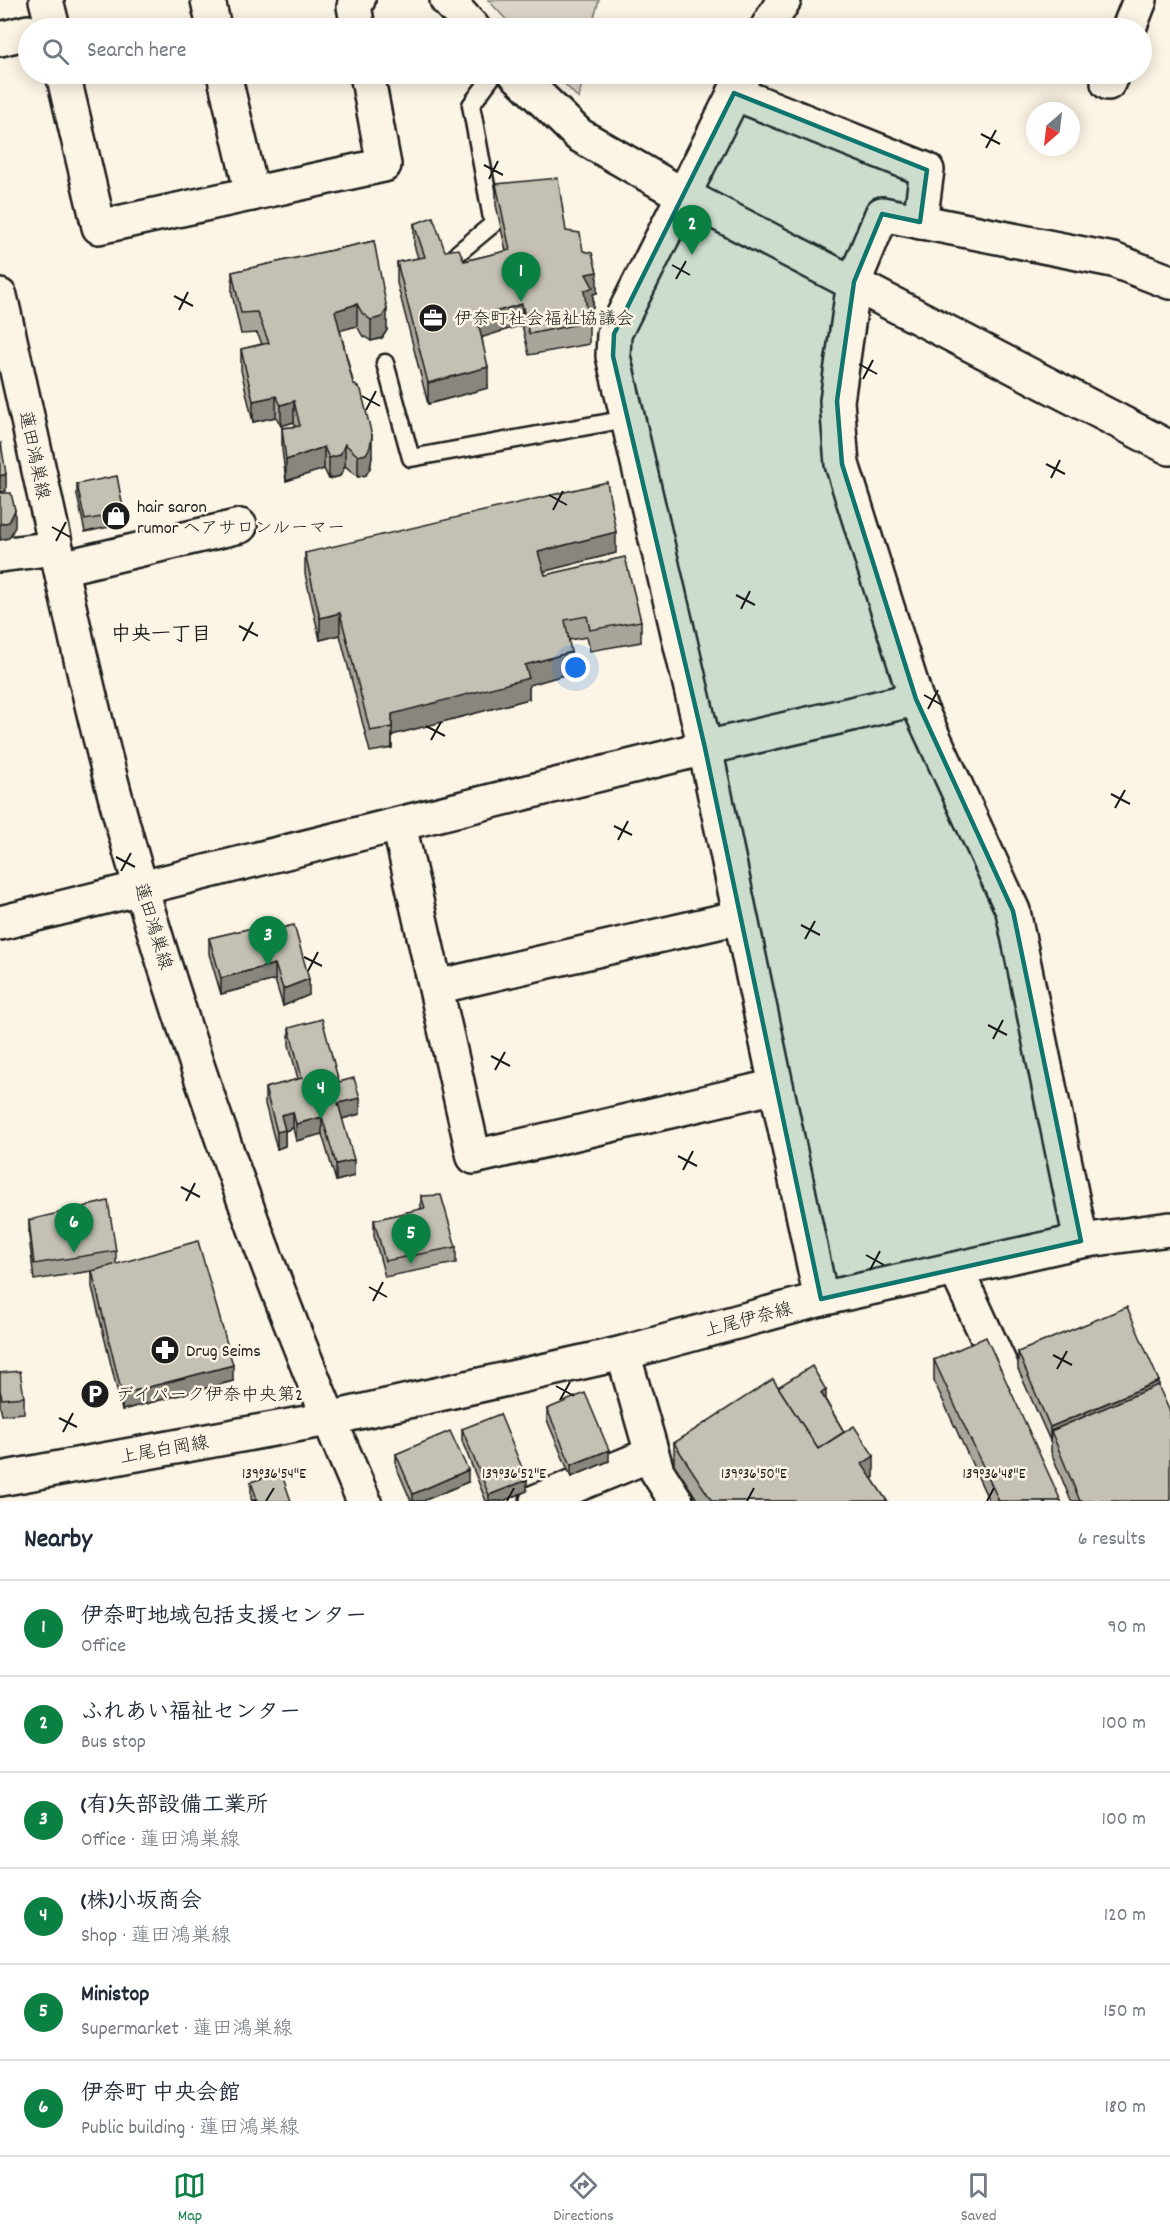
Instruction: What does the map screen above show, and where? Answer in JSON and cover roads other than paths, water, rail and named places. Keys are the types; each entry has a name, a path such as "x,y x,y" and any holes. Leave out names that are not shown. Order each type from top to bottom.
{"street":[{"path":"208,0 212,18"},
{"path":"356,18 354,6 358,0"},
{"path":"447,0 464,18"},
{"path":"773,18 784,0"},
{"path":"1133,18 1140,0"},
{"path":"0,39 18,33"},
{"path":"65,84 99,227 384,165 368,84"},
{"path":"227,84 252,194"},
{"path":"526,84 579,135 683,195 1170,448"},
{"path":"738,84 614,334 613,356 705,748 820,1299"},
{"path":"741,84 927,170 920,222"},
{"path":"1081,1240 1013,912 916,699 842,464 837,401 854,282 882,214 1113,260 1170,282"},
{"name":"蓮田鴻巣線","path":"0,296 6,350 141,886 221,1137 328,1419 364,1501"},
{"path":"0,555 58,558 240,526"},
{"path":"0,923 141,886 399,825 705,748 916,699"},
{"path":"399,825 474,1157 776,1086"},
{"path":"436,987 740,917"},
{"name":"上尾伊奈線","path":"328,1419 623,1353 820,1299 1081,1240 1170,1229"},
{"path":"956,1269 1063,1501"},
{"path":"623,1353 657,1471 676,1501"},
{"name":"上尾白岡線","path":"0,1479 328,1419"},
{"path":"537,1501 651,1454"}],"lane":[{"path":"458,253 493,224 471,105 487,84"},
{"path":"385,363 411,458 627,419"}],"place":[{"name":"ふれあい福祉センター","path":"692,255"},
{"name":"伊奈町地域包括支援センター","path":"521,302"},
{"name":"伊奈町社会福祉協議会","path":"433,318"},
{"name":"hair saron rumor ヘアサロンルーマー","path":"116,516"},
{"name":"(有)矢部設備工業所","path":"268,966"},
{"name":"(株)小坂商会","path":"321,1119"},
{"name":"伊奈町 中央会館","path":"74,1253"},
{"name":"Ministop","path":"411,1264"},
{"name":"Drug Seims","path":"165,1350"},
{"name":"デイパーク伊奈中央第2","path":"95,1394"}],"district":[{"name":"中央一丁目","path":"161,633"}]}
